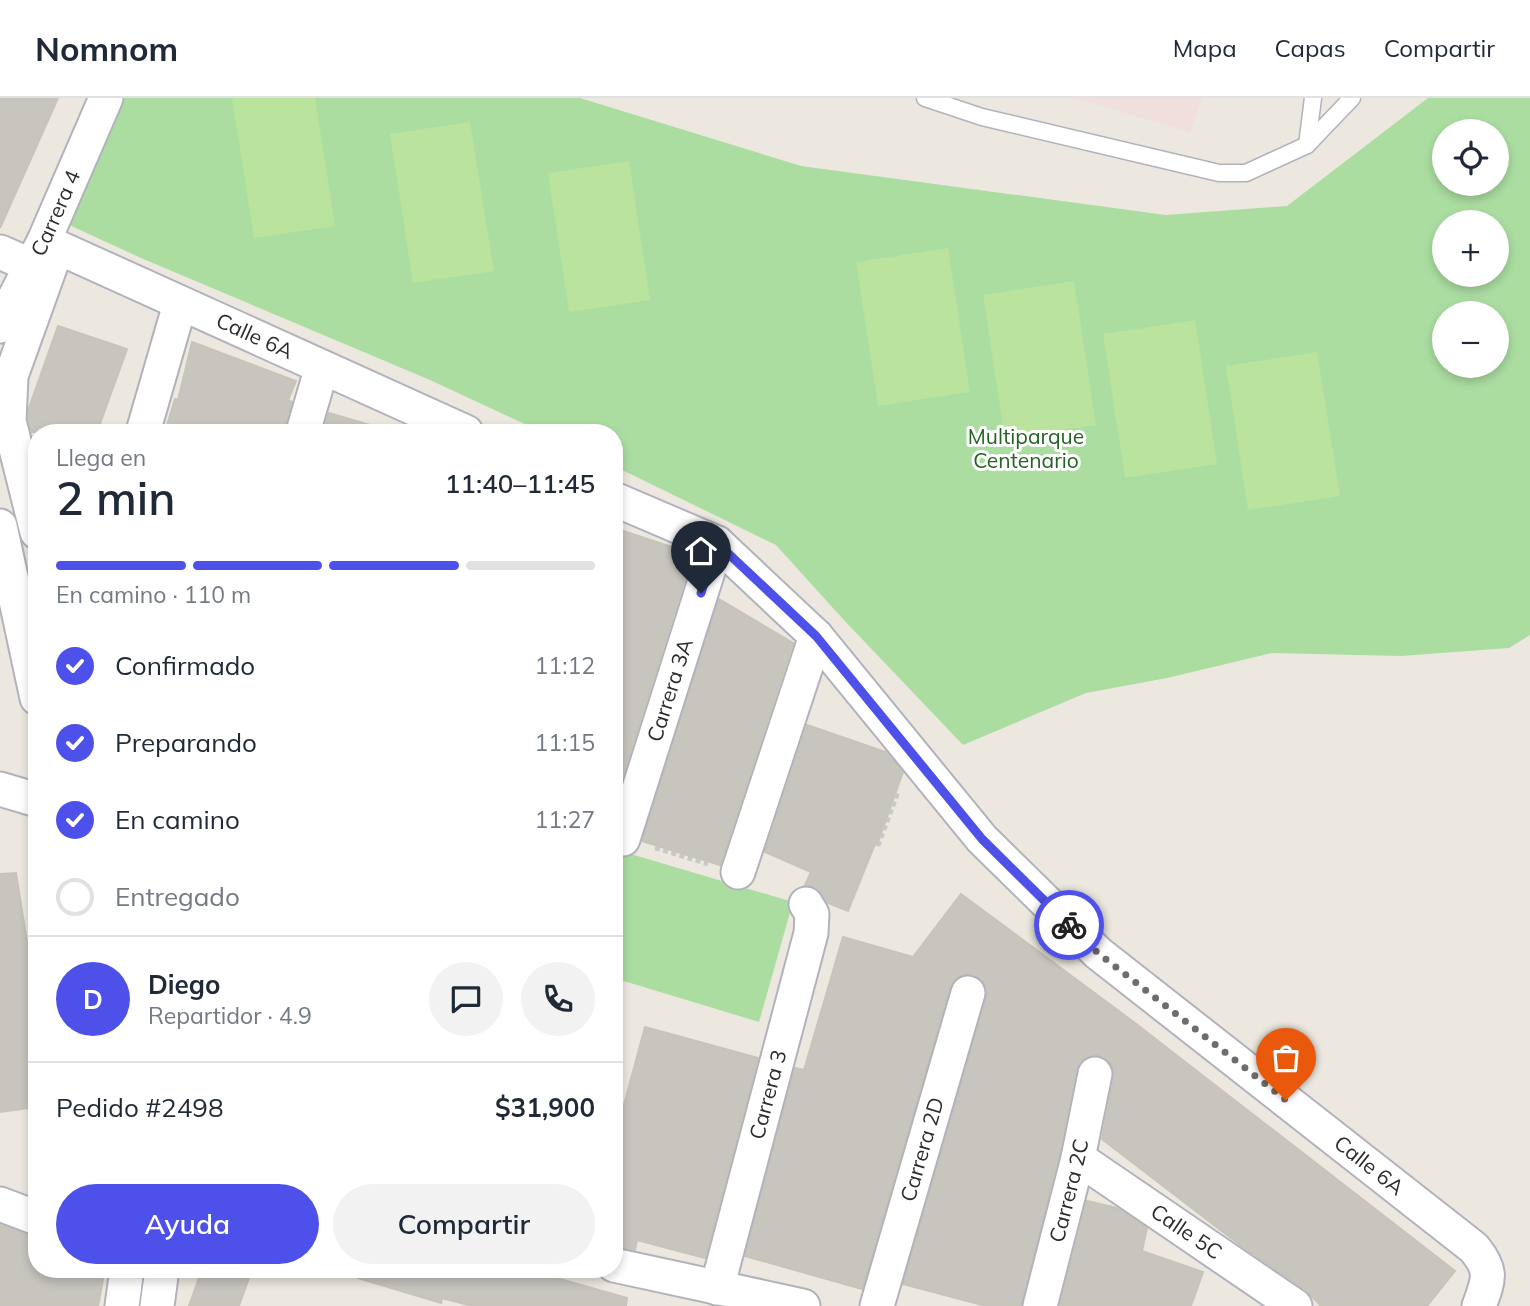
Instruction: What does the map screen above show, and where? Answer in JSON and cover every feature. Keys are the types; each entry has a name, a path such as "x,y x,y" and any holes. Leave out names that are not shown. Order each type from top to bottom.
{"street":[{"name":"Carrera 4","path":"0,326 106,98"},
{"name":"Carrera 4","path":"28,496 9,421 11,376 33,251"},
{"name":"Calle 6A","path":"33,251 180,304 447,424"},
{"path":"145,424 180,304"},
{"path":"305,424 322,367"},
{"name":"Calle 6A","path":"623,503 717,543 816,636 982,839 1098,953 1474,1248 1486,1263 1486,1287 1479,1306"},
{"path":"1,542 28,659"},
{"name":"Carrera 3A","path":"624,839 717,543"},
{"path":"738,872 816,636"},
{"path":"0,789 28,797"},
{"name":"Carrera 3","path":"717,1288 811,933 811,914 806,904"},
{"name":"Carrera 2D","path":"877,1306 968,992"},
{"name":"Carrera 2C","path":"1040,1306 1078,1157 1095,1074"},
{"name":"Calle 5C","path":"1078,1157 1295,1306"},
{"path":"0,1204 28,1214"},
{"path":"623,1267 803,1306"},
{"path":"122,1306 126,1278"},
{"path":"157,1306 161,1278"}],"lane":[{"path":"925,98 982,117 1219,173 1246,173 1307,145 1352,98"},
{"path":"1307,145 1313,98"}],"path":[{"path":"878,846 912,753"}],"shaded area":[{"path":"1074,98 1202,98 1190,132"}],"green space":[{"name":"Multiparque Centenario","path":"122,98 580,98 801,166 1166,215 1287,206 1428,98 1530,98 1530,635 1509,648 1401,656 1272,653 1167,678 1086,693 963,745 776,545 623,470 623,424 525,424 430,380 67,224"},
{"path":"232,98 315,98 335,226 254,238"},
{"path":"470,122 494,271 413,283 390,134"},
{"path":"629,161 650,300 569,312 548,173"},
{"path":"948,248 970,392 878,406 856,262"},
{"path":"1074,281 1096,425 1005,439 983,295"},
{"path":"1195,320 1217,464 1125,478 1103,334"},
{"path":"1317,352 1340,496 1248,510 1226,366"},
{"path":"623,852 793,902 759,1022 623,981"}],"building":[{"path":"0,98 58,98 0,228"},
{"path":"58,326 127,349 100,424 30,424 29,408"},
{"path":"192,342 296,381 288,400 292,402 286,424 167,424 175,399 178,400"},
{"path":"329,413 367,424 326,424"},
{"path":"623,531 693,554 623,775"},
{"path":"719,599 793,643 720,865 642,841"},
{"path":"807,725 886,752 903,772 877,845 875,844 848,911 828,903 816,888 805,885 811,872 765,852"},
{"path":"16,873 28,948 28,1108 0,1112 0,874"},
{"path":"961,894 1135,1023 1455,1271 1427,1306 1321,1306 1306,1290 1240,1245 1102,1139 1114,1077 1108,1060 1098,1055 1081,1061 1076,1070 1059,1154 1021,1306 986,1306 903,1284 986,998 987,989 982,980 973,974 964,974 955,979 950,988 862,1289 745,1256 795,1068 804,1070 843,937 913,957"},
{"path":"645,1027 758,1058 705,1258 637,1240 635,1250 623,1248 623,1109"},
{"path":"1087,1201 1117,1208 1147,1228 1142,1251 1203,1272 1191,1306 1060,1306"},
{"path":"0,1225 28,1234 28,1278 103,1278 98,1306 0,1306"},
{"path":"199,1278 249,1278 239,1306 189,1306"},
{"path":"358,1278 557,1278 627,1298 626,1306 472,1306 442,1298 441,1303"}],"way so far":[{"path":"1069,925 1098,953 1286,1100"}],"route":[{"path":"701,593 717,543 816,636 982,839 1069,925"}]}
